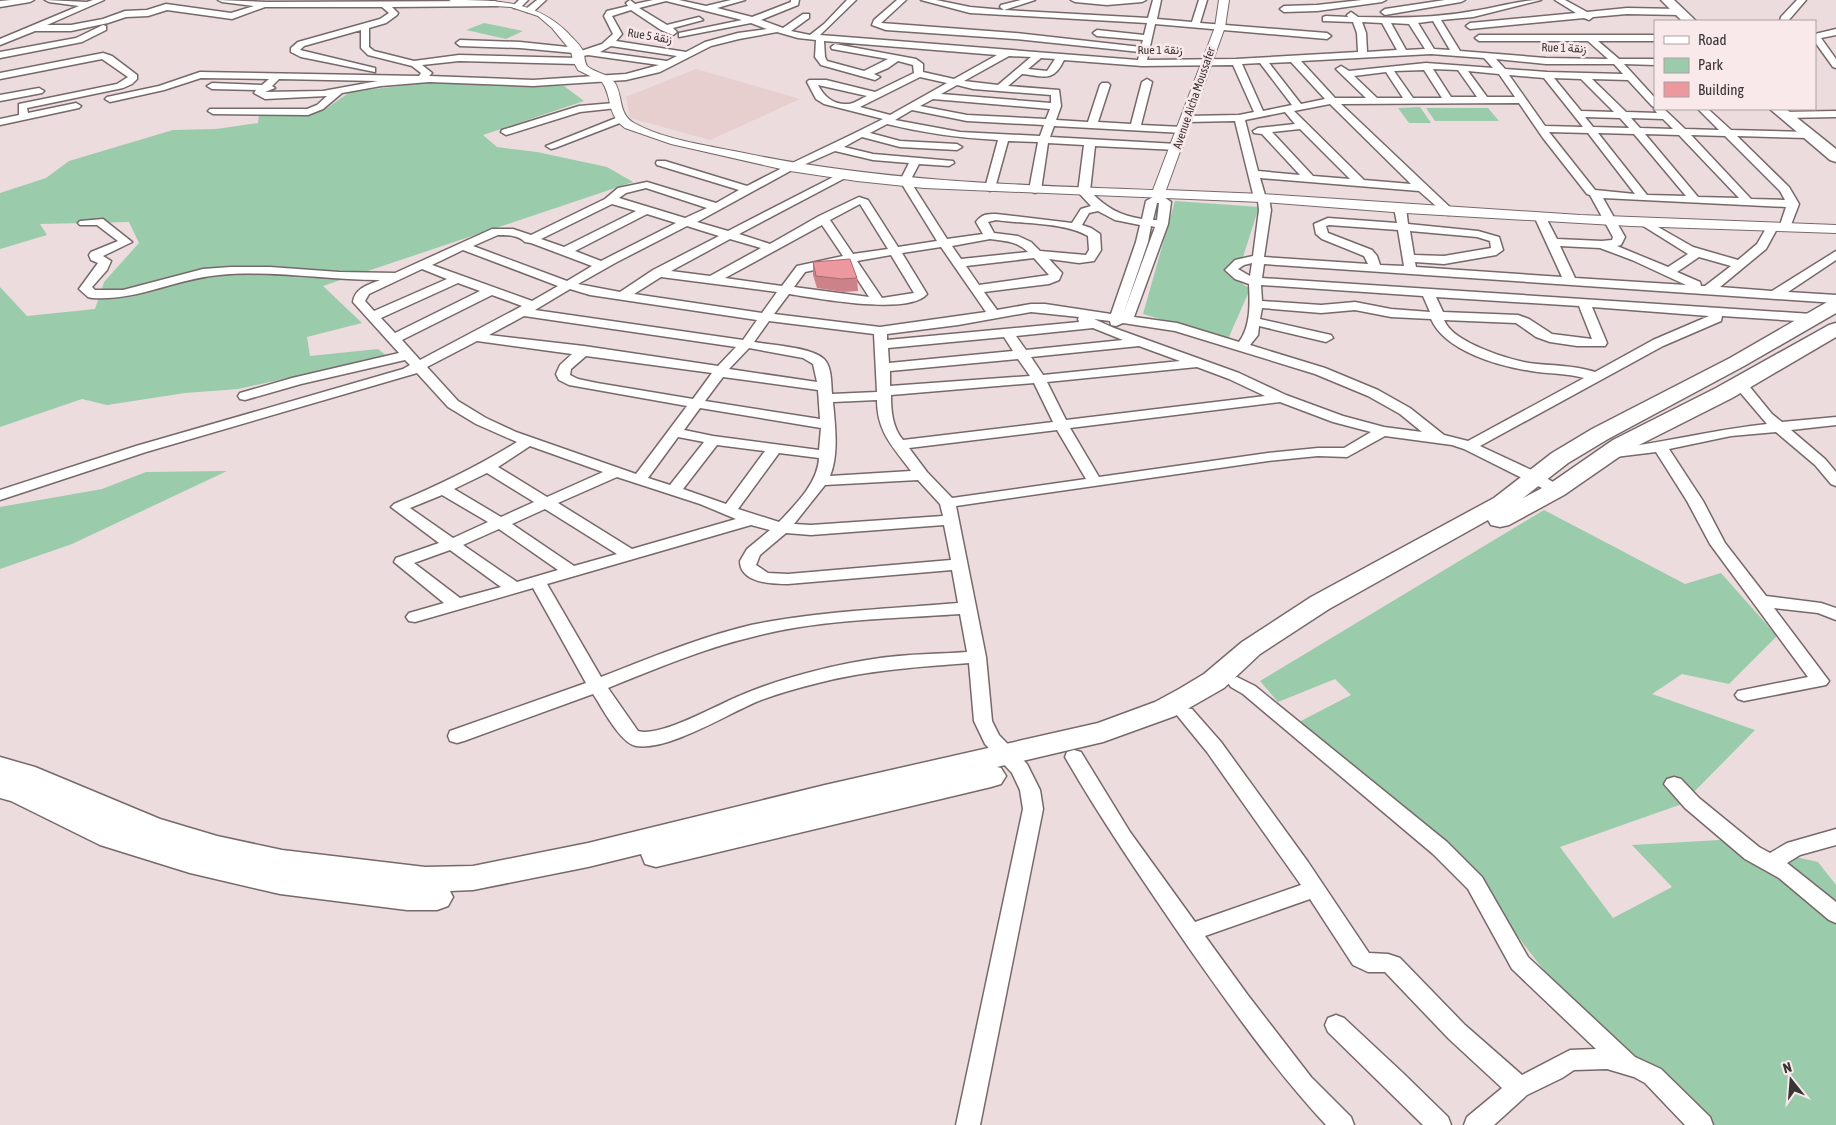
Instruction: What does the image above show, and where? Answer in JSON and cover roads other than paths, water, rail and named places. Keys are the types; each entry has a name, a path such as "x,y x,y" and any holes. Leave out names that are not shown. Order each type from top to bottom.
{"main road":[{"path":"1667,0 1686,18"},
{"path":"1780,112 1836,157"},
{"path":"0,768 25,775 151,828 217,848 282,862 425,880 473,878 588,855 825,796 1013,762 1074,757 1151,731 1185,714 1237,683 1258,661 1271,651 1451,544 1546,484 1560,458 1600,434 1737,362 1836,305"},
{"path":"0,786 21,793 111,836 190,861 280,881 418,897 468,894 609,866 1013,762 1165,709 1214,681 1251,648 1320,603 1410,552 1502,503 1607,454 1659,425 1703,404 1836,329"}],"street":[{"path":"0,4 30,0"},
{"path":"49,0 89,4"},
{"path":"0,42 100,0"},
{"path":"34,28 64,29 104,15 148,13 182,0"},
{"path":"222,0 266,5 384,4 430,6 494,2"},
{"path":"455,0 524,5 542,0"},
{"path":"415,64 425,61 459,58 534,59 581,55 609,43 618,34 608,16 631,4 663,0"},
{"path":"655,34 663,27 704,10 741,0"},
{"path":"682,36 750,19 792,5 795,3 795,0"},
{"path":"852,0 827,26 819,40 820,57 824,63 899,84"},
{"path":"902,0 886,16 876,22 876,25 905,29 969,32 1144,50"},
{"path":"956,49 980,17 1031,0"},
{"path":"1075,0 1094,2 1142,0"},
{"path":"1142,63 1157,0"},
{"path":"1195,24 1203,0"},
{"name":"Avenue Aicha Moussafer","path":"1159,197 1220,27 1224,0"},
{"path":"1285,10 1300,0"},
{"path":"1285,10 1381,0 1424,20"},
{"path":"1411,0 1455,17 1470,26 1542,129 1587,188 1594,193 1617,232 1619,240 1612,244 1602,245 1552,242"},
{"path":"1386,19 1405,10 1446,1 1462,0"},
{"path":"1479,3 1514,6 1537,0"},
{"path":"1559,0 1595,21 1628,18 1686,18"},
{"path":"1785,20 1789,12 1802,0"},
{"path":"931,1 970,10 980,17 1086,17 1195,24 1327,36"},
{"path":"1446,1 1473,14"},
{"path":"644,14 680,2"},
{"name":"Rue 1 زنقة","path":"680,2 704,10 750,19 780,31 819,40 1084,60 1142,63 1236,62 1262,60 1287,53 1331,57 1431,51 1555,61 1654,62"},
{"path":"1086,17 1094,2"},
{"path":"1360,3 1386,19 1403,52"},
{"path":"1524,3 1584,37 1617,62 1654,103"},
{"path":"384,4 393,12 392,15 379,23 301,44 295,50 301,54 350,66 426,78"},
{"path":"631,4 663,27 682,36 708,44"},
{"path":"166,7 232,16 266,5"},
{"path":"524,5 546,18 581,55 583,69 606,79 611,87 614,106 621,119 629,125 653,134 707,149 788,168 843,175 990,188 1159,197 1262,198 1449,212 1778,228 1836,229"},
{"path":"1334,6 1355,18 1362,36 1363,55"},
{"path":"1326,19 1355,18 1412,21 1473,14 1499,6 1528,22 1550,38"},
{"path":"0,55 76,41 109,23 104,15 78,8"},
{"path":"1317,8 1326,19 1331,57 1374,100"},
{"path":"663,27 747,9"},
{"path":"1285,10 1287,53 1331,101 1449,212"},
{"path":"1470,26 1489,26 1649,10 1686,18"},
{"path":"101,101 161,88 195,76 426,78 513,83 606,79 651,72 708,44 738,36 780,31 806,16"},
{"path":"1084,60 1103,18"},
{"path":"1436,19 1456,52"},
{"path":"1412,21 1431,51"},
{"path":"1503,24 1523,38"},
{"path":"1489,26 1507,38 1527,59"},
{"path":"1603,26 1641,62"},
{"path":"365,28 365,48 371,53 415,64 427,74 426,78"},
{"path":"1831,61 1816,37 1836,32"},
{"path":"1097,33 1147,38"},
{"path":"1479,38 1654,38"},
{"path":"1534,38 1555,61"},
{"path":"1562,38 1587,62"},
{"path":"1643,38 1654,47"},
{"path":"646,39 690,53"},
{"path":"819,40 913,61 918,64 920,74"},
{"path":"76,41 82,48 83,55"},
{"name":"Rue 5 زنقة","path":"609,43 690,53"},
{"path":"460,44 520,45 581,55 668,64"},
{"path":"0,495 71,471 379,382 418,367 528,309 601,265 749,190 788,168 834,148 889,120 1007,53"},
{"path":"2,80 83,55 105,56 134,77 131,81 120,86 22,106"},
{"path":"1000,88 1038,56"},
{"path":"865,74 885,66 896,58"},
{"path":"1022,71 1050,74 1054,71 1060,58"},
{"path":"513,83 534,59"},
{"path":"1262,60 1294,109 1302,126 1361,182"},
{"path":"1236,62 1260,114"},
{"path":"84,70 115,63"},
{"path":"1347,74 1426,66 1547,75 1630,77"},
{"path":"1426,66 1448,100"},
{"path":"1461,68 1484,100"},
{"path":"1388,69 1410,100"},
{"path":"483,70 493,77 495,82"},
{"path":"111,77 130,73"},
{"path":"850,108 920,74 973,86 1056,92 1056,106 1044,138 1035,190"},
{"path":"1547,75 1644,198"},
{"path":"264,88 277,76"},
{"path":"1584,76 1623,115 1695,200"},
{"path":"212,86 343,90 426,78"},
{"path":"2,80 26,82"},
{"path":"2,80 16,96 22,106 24,116"},
{"path":"877,95 826,83 812,82 814,88 824,101 925,130 960,135 1044,138 1177,147"},
{"path":"1134,127 1147,82"},
{"path":"1092,124 1105,85"},
{"path":"0,98 54,88"},
{"path":"213,111 308,112 320,107 343,90"},
{"path":"933,96 1056,106"},
{"path":"911,107 967,118 1134,127 1239,118 1331,101 1523,100"},
{"path":"0,122 82,105"},
{"path":"506,132 573,110 614,106"},
{"path":"1705,110 1773,175 1786,189 1794,204"},
{"path":"1579,114 1623,115 1663,112 1748,202"},
{"path":"1780,112 1836,114"},
{"path":"940,183 957,147 967,118"},
{"path":"1239,118 1265,210 1255,281 1256,304 1250,338 1242,347"},
{"path":"551,146 621,119"},
{"path":"1243,131 1265,131 1302,126"},
{"path":"1542,129 1808,135"},
{"path":"1265,131 1309,178"},
{"path":"861,134 900,144 957,147"},
{"path":"990,188 995,164 1004,137"},
{"path":"1084,192 1090,141"},
{"path":"834,148 873,157 949,163"},
{"path":"905,181 915,161"},
{"path":"661,163 749,190"},
{"path":"1254,174 1422,188"},
{"path":"622,296 657,273 795,202 843,175"},
{"path":"905,181 944,243 960,263 994,315"},
{"path":"529,240 612,200 622,190 643,185 717,206"},
{"path":"1084,192 1099,207 1124,220 1162,224"},
{"path":"1594,193 1644,198 1794,204"},
{"path":"1118,319 1117,313 1129,281 1152,201 1159,197"},
{"path":"1109,331 1118,319 1130,314 1162,224 1165,202 1159,197"},
{"path":"612,200 769,247"},
{"path":"657,273 879,302 916,297 921,294 896,251 862,200 852,202 712,280"},
{"path":"1707,290 1726,277 1762,246 1778,228 1794,204"},
{"path":"1075,227 1085,212 1099,207"},
{"path":"1400,208 1409,264"},
{"path":"564,252 647,210"},
{"path":"1540,216 1571,282"},
{"path":"960,263 1039,254 1079,259 1090,258 1095,250 1094,234 1089,230 1075,227 996,217 984,218 982,222 990,236"},
{"path":"823,218 879,302"},
{"path":"84,223 99,221 126,242 95,256 105,261 103,267 86,286 85,289 92,294 117,294 197,274 228,270 296,271 334,276 396,276"},
{"path":"1375,268 1368,253 1326,237 1322,234 1320,224 1334,222 1486,235 1495,239 1498,247 1497,250 1492,252 1451,260 1375,268 1258,259 1235,264 1231,270 1239,276 1255,281 1812,318"},
{"path":"1644,222 1671,240 1697,253 1741,264"},
{"path":"601,265 508,231 496,231 365,291 360,296 359,302 453,404 468,414 511,435 730,510 751,520 782,528 811,530 952,520"},
{"path":"639,480 720,371 746,344 801,269 851,258 990,236 1014,238 1027,244 1056,273 1053,278 976,289"},
{"path":"1602,245 1636,257 1666,273 1707,290"},
{"path":"462,246 567,285 622,296 881,338 1008,332 1094,324"},
{"path":"1666,273 1697,253"},
{"path":"1773,296 1836,255"},
{"path":"1409,264 1571,282 1836,299"},
{"path":"421,265 490,291 528,309 746,344 814,358 819,362 822,371 828,425 826,467 820,481 782,528 760,544 749,556 748,566 761,578 808,578 960,564"},
{"path":"372,317 456,279"},
{"path":"394,339 490,291"},
{"path":"1428,292 1442,329 1451,337 1496,358 1520,366 1584,372 1596,377"},
{"path":"1584,302 1600,343 1606,352 1622,363"},
{"path":"1256,304 1321,309 1355,306 1391,313 1518,319 1526,322 1550,338 1600,343"},
{"path":"881,338 1031,308 1177,327 1320,371 1373,393 1404,411 1441,440"},
{"path":"1469,446 1658,343 1716,318 1714,311"},
{"path":"1073,313 1109,331 1253,383 1281,398 1338,420 1383,431 1469,446 1546,484"},
{"path":"1253,321 1326,338"},
{"path":"1008,332 1039,379 1062,426 1095,482"},
{"path":"476,337 584,350 720,371 824,392 884,393 1198,363"},
{"path":"881,338 884,410 887,424 891,435 899,446 948,503 977,657 983,721 992,738 1013,762 1030,790 1033,809 968,1125"},
{"path":"883,368 1140,342"},
{"path":"584,350 565,368 562,374 564,377 598,387 698,402 828,425"},
{"path":"245,396 297,381 408,356"},
{"path":"1740,384 1778,426 1820,462 1836,481"},
{"path":"899,446 1281,398"},
{"path":"1607,454 1660,447 1706,436 1778,426 1836,421"},
{"path":"948,503 1276,456 1318,452 1347,453 1383,431"},
{"path":"676,432 713,440 827,456"},
{"path":"673,492 713,440"},
{"path":"515,589 399,507 443,489 488,467 528,441"},
{"path":"1660,447 1718,544 1820,681 1744,695"},
{"path":"730,510 774,448"},
{"path":"488,467 629,554"},
{"path":"458,605 402,562 452,544 616,472"},
{"path":"820,481 922,475"},
{"path":"443,489 501,522 548,554 570,572"},
{"path":"414,617 751,520"},
{"path":"538,582 597,686 631,736 636,740 645,740 702,721 750,698 816,677 880,664 977,657"},
{"path":"1762,601 1821,608 1836,615"},
{"path":"457,736 597,686 678,653 750,631 780,625 968,608"},
{"path":"1237,683 1249,690 1440,848 1475,883 1520,963 1626,1063"},
{"path":"1185,714 1214,747 1314,888 1361,959 1370,964 1385,961 1392,964 1457,1032 1519,1088"},
{"path":"1074,757 1123,837 1239,1001 1303,1084 1342,1125"},
{"path":"1674,784 1692,803 1752,853 1786,872 1836,914"},
{"path":"1770,863 1794,849 1836,837"},
{"path":"1190,932 1314,888"},
{"path":"1336,1025 1396,1081 1439,1125"},
{"path":"1476,1125 1519,1088 1554,1071 1570,1060 1608,1059 1626,1063 1652,1076 1702,1125"}]}
